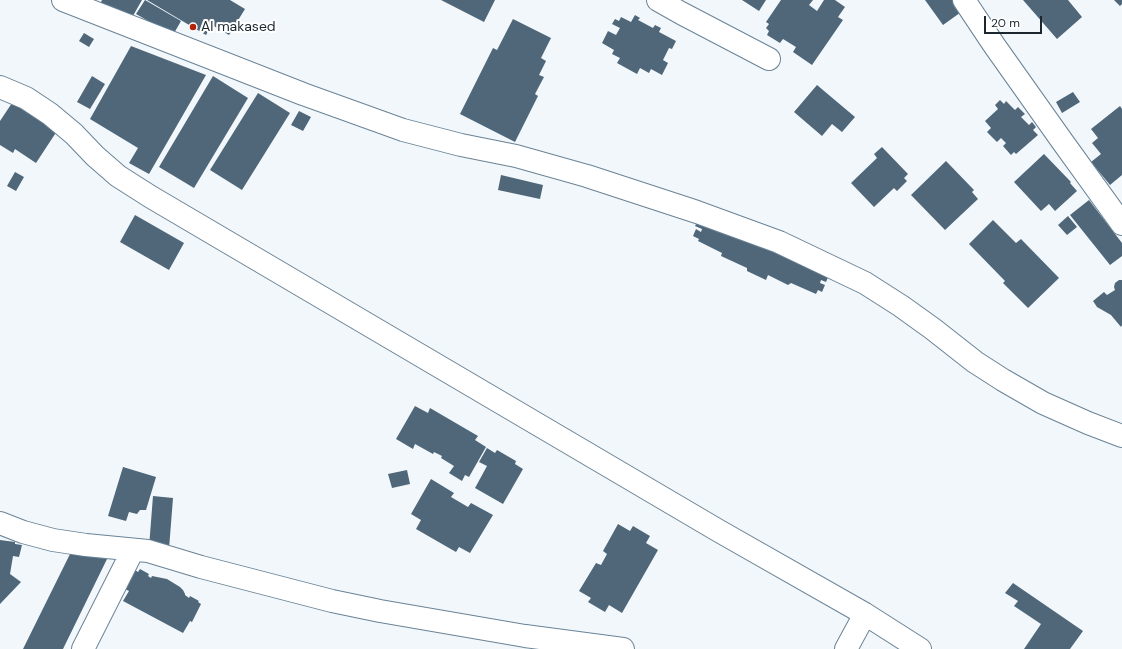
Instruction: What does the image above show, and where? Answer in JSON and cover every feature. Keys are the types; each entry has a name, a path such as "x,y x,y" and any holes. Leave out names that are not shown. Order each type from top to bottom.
{"street":[{"path":"63,0 302,94 403,130 460,145 516,156 587,176 697,212 779,242 864,283 927,324 975,362 1043,403 1122,436"},
{"path":"658,0 769,59"},
{"path":"964,0 994,45 1122,224"},
{"path":"0,87 26,98 50,114 74,134 118,176 151,197 712,527 865,614 920,649"},
{"path":"0,524 53,540 148,551 201,567 332,601 380,611 525,636 623,649"},
{"path":"83,649 134,550"},
{"path":"846,649 865,614"}],"building":[{"path":"102,0 142,0 130,21 100,4"},
{"path":"145,0 181,21 173,35 136,14"},
{"path":"147,0 230,0 245,9 229,35 212,25 206,35"},
{"path":"441,0 495,0 484,22"},
{"path":"742,0 766,0 759,11"},
{"path":"781,0 813,0 809,5 817,11 824,0 835,0 845,7 838,17 843,20 812,65 793,52 796,47 783,39 780,43 767,35 769,31 766,28 769,24 766,22"},
{"path":"925,0 956,0 964,10 943,25"},
{"path":"1023,0 1068,0 1082,17 1057,39"},
{"path":"1114,0 1122,0 1122,4 1120,6"},
{"path":"635,15 640,18 638,20 653,28 655,25 661,28 659,32 676,41 672,49 669,48 663,60 668,63 662,75 651,69 649,73 640,68 637,74 617,63 620,58 612,54 614,50 602,43 608,31 616,35 620,28 612,24 615,19 619,21 621,17 631,22"},
{"path":"513,19 551,38 541,58 546,61 539,75 544,77 535,94 538,96 515,142 460,114 493,48 497,50"},
{"path":"84,33 94,39 89,47 79,41"},
{"path":"131,46 206,75 149,174 129,163 138,148 90,119"},
{"path":"92,76 105,84 90,109 77,102"},
{"path":"213,76 248,98 194,188 159,167"},
{"path":"817,85 855,117 842,132 832,124 822,136 794,112"},
{"path":"1073,92 1080,102 1062,113 1056,102"},
{"path":"258,93 290,113 242,190 210,170"},
{"path":"1000,100 1004,104 1006,101 1015,110 1018,107 1025,114 1021,117 1029,125 1032,122 1036,127 1033,130 1038,135 1016,154 1014,152 1011,155 1003,146 1006,143 1001,138 997,142 987,132 991,128 985,121 998,109 995,105"},
{"path":"12,103 57,131 36,163 15,149 13,153 0,145 0,121"},
{"path":"1120,106 1122,109 1122,175 1110,185 1091,162 1101,154 1092,143 1098,138 1091,129"},
{"path":"299,111 311,117 303,131 291,125"},
{"path":"882,147 908,174 904,178 907,181 897,191 894,188 874,207 851,183 877,158 874,154"},
{"path":"1044,154 1071,182 1070,183 1077,191 1055,211 1049,204 1041,211 1014,182"},
{"path":"946,161 974,190 972,192 978,199 945,230 911,195"},
{"path":"15,172 24,177 16,191 7,186"},
{"path":"501,175 543,185 540,199 498,190"},
{"path":"1089,200 1122,243 1122,256 1110,265 1070,215"},
{"path":"135,215 184,243 169,270 120,242"},
{"path":"1068,216 1077,227 1067,235 1058,225"},
{"path":"699,219 829,275 826,282 821,280 820,283 825,285 822,292 818,290 816,294 791,283 788,285 768,275 766,280 747,271 747,268 721,256 722,253 698,241 699,239 693,236 696,229 701,232 702,229 695,226"},
{"path":"993,220 1016,243 1021,239 1059,278 1028,308 1003,283 1005,281 969,244"},
{"path":"1122,280 1121,327 1111,315 1097,307 1093,301 1104,292 1107,295 1115,290 1115,283"},
{"path":"415,406 428,413 430,408 478,436 475,440 486,447 469,477 465,475 462,481 449,473 454,466 441,458 442,456 434,452 433,454 415,444 413,449 396,439"},
{"path":"487,448 495,453 497,450 516,461 515,464 523,469 503,504 475,488 487,466 479,462"},
{"path":"123,467 156,477 146,510 140,510 137,514 129,512 126,521 108,516"},
{"path":"407,470 410,484 392,488 388,474"},
{"path":"431,479 454,493 451,497 468,507 471,503 493,515 470,553 459,547 456,552 416,529 421,520 411,514"},
{"path":"153,496 173,498 169,549 149,547"},
{"path":"618,524 630,531 633,526 650,536 646,543 658,550 622,613 609,605 605,612 588,602 591,598 579,591 596,563 601,565 607,554 603,551"},
{"path":"0,540 15,542 15,544 22,545 19,557 13,556 10,574 21,582 0,604"},
{"path":"71,552 107,559 63,649 23,649"},
{"path":"140,569 149,574 148,576 151,578 152,576 167,579 180,587 189,598 190,596 199,601 198,602 201,604 192,622 190,621 183,633 123,601 129,591 125,589 135,570 138,572"},
{"path":"1013,583 1083,631 1070,649 1024,649 1041,624 1014,606 1018,601 1005,593"}],"place":[{"name":"Al makased","path":"193,27"}]}
